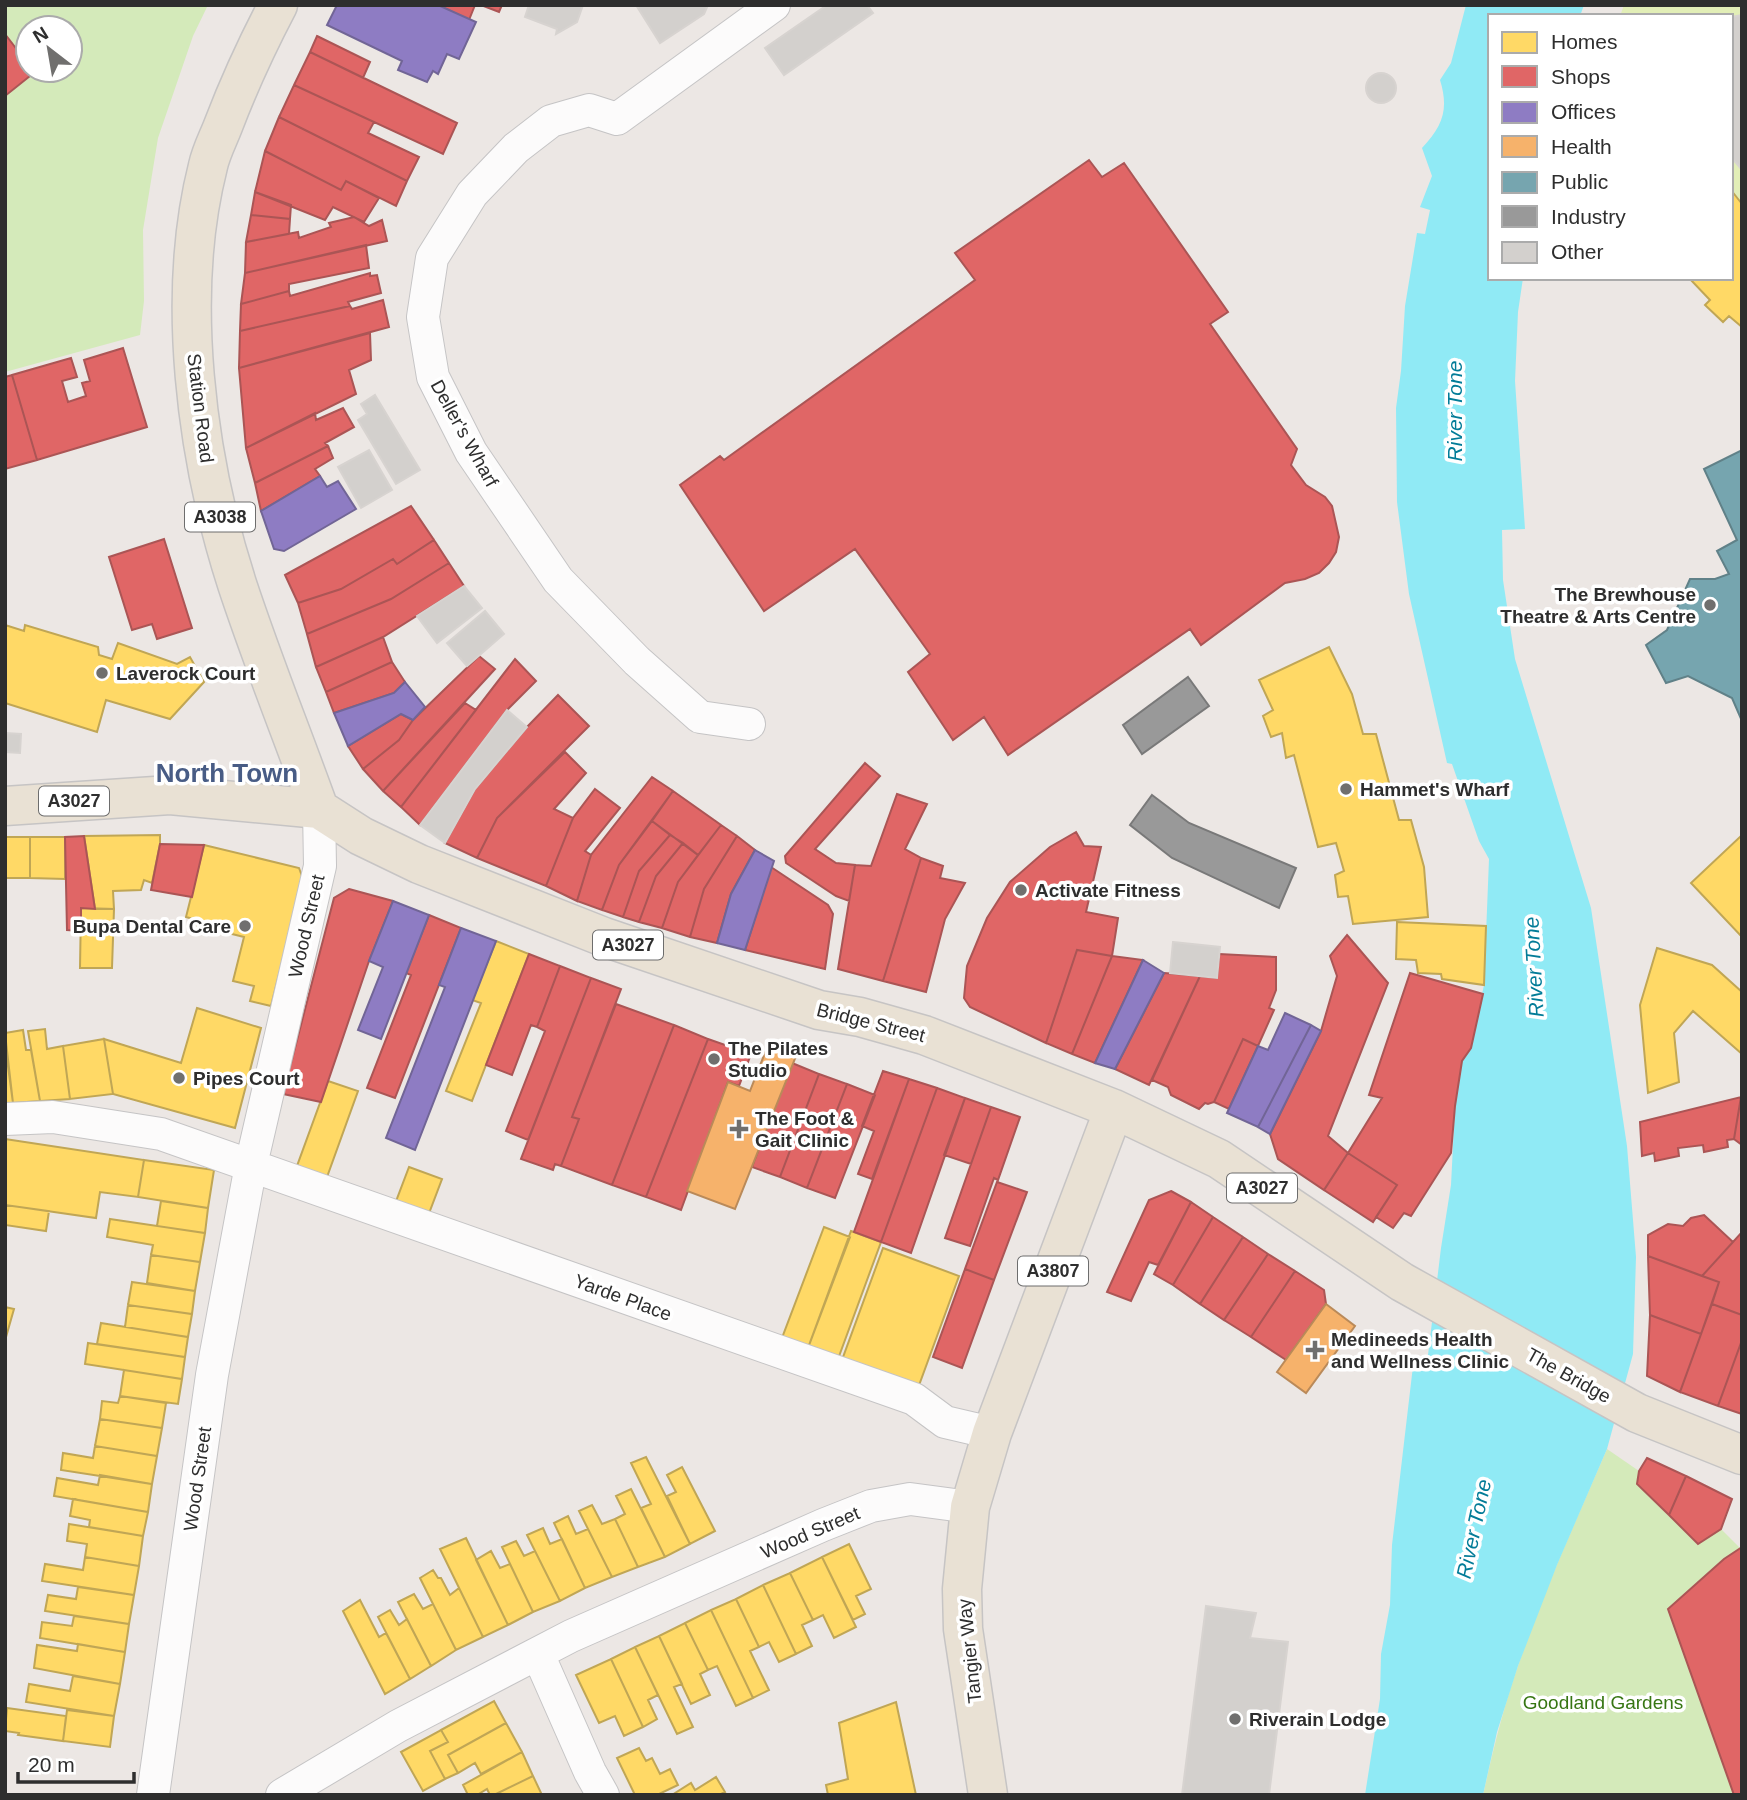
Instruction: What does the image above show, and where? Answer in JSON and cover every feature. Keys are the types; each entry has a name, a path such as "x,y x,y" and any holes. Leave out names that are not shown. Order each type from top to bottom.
{"main road":[{"name":"Station Road","path":"278,5 244,69 209,163 198,211 191,302 193,352 203,439 234,571 318,808"},
{"name":"A3027","path":"5,806 170,795 318,808"},
{"name":"Bridge Street","path":"318,808 360,836 419,864 604,937 819,1010 860,1017 924,1035 1114,1109 1219,1159 1402,1282"},
{"name":"A3807","path":"970,1507 992,1433 1114,1109"},
{"name":"The Bridge","path":"1402,1282 1637,1413 1742,1455"},
{"name":"Tangier Way","path":"970,1507 962,1589 963,1629 988,1795"}],"street":[{"name":"Deller's Wharf","path":"749,724 701,717 637,661 558,580 471,452 433,377 423,317 432,258 472,194 516,148 551,121 589,110 617,119 774,5"},
{"name":"Wood Street","path":"153,1795 212,1375 251,1165 320,866 318,808"},
{"path":"5,1119 53,1117 161,1134 251,1165"},
{"name":"Yarde Place","path":"251,1165 914,1399 945,1422 992,1433"},
{"name":"Wood Street","path":"282,1795 398,1726 571,1636 823,1525 871,1506 910,1499 970,1507"},
{"path":"538,1654 590,1772 603,1795"}],"green space":[{"path":"5,5 208,5 193,36 158,138 143,230 144,301 140,335 5,372 5,96 21,84 84,84 84,14 14,14 14,46 5,34"},
{"path":"1624,5 1742,5 1742,326 1690,280 1733,280 1733,14 1621,14"},
{"name":"Goodland Gardens","path":"1607,1449 1639,1471 1669,1515 1697,1544 1721,1529 1740,1548 1668,1609 1734,1795 1483,1795 1503,1714 1528,1638"}],"water":[{"name":"River Tone","path":"1466,5 1584,5 1581,14 1488,14 1488,280 1523,280 1518,312 1515,381 1525,529 1502,530 1503,580 1515,659 1591,908 1627,1146 1636,1257 1633,1354 1607,1449 1557,1565 1518,1666 1497,1732 1483,1795 1365,1795 1380,1699 1381,1654 1390,1605 1392,1545 1413,1366 1428,1355 1451,1185 1455,1106 1462,1061 1471,1047 1484,985 1489,859 1479,841 1452,764 1447,763 1409,594 1397,502 1396,408 1405,306 1417,233 1425,234 1430,210 1420,207 1432,176 1422,148 1435,132 1442,117 1444,100 1440,80 1451,63"}],"building: Homes":[{"path":"1733,193 1742,204 1742,327 1729,316 1723,322 1705,305 1710,300 1691,280 1733,280"},
{"name":"Laverock Court","path":"5,625 24,631 25,625 98,647 99,655 112,659 118,643 177,664 190,657 204,682 170,719 106,700 97,732 5,703"},
{"name":"Hammet's Wharf","path":"1329,647 1352,694 1363,734 1376,734 1399,820 1411,820 1424,867 1428,917 1353,924 1348,896 1338,897 1335,875 1344,871 1336,843 1318,847 1294,755 1286,758 1282,733 1271,737 1263,716 1273,710 1259,680"},
{"path":"160,835 152,883 144,880 141,890 113,891 114,909 95,909 84,836"},
{"path":"1742,835 1742,937 1691,883"},
{"path":"5,837 30,837 30,878 5,878"},
{"path":"30,837 65,837 65,879 30,878"},
{"name":"Bupa Dental Care","path":"204,845 299,868 303,879 271,1006 250,1001 254,986 233,981 244,937 196,925 197,920 186,917"},
{"path":"81,908 114,909 112,968 80,968"},
{"path":"1397,922 1486,926 1484,985 1442,979 1441,974 1418,973 1416,960 1396,959"},
{"path":"496,941 529,954 472,1101 446,1091 481,1003 472,1000"},
{"path":"1657,948 1712,965 1742,992 1742,1054 1693,1011 1674,1033 1679,1082 1648,1093 1640,1005"},
{"name":"Pipes Court","path":"197,1008 261,1028 235,1128 113,1094 104,1039 181,1063"},
{"path":"45,1029 47,1049 63,1046 70,1099 40,1101 28,1031"},
{"path":"23,1030 26,1050 31,1050 40,1101 13,1103 5,1033"},
{"path":"104,1039 113,1094 70,1099 63,1046"},
{"path":"5,1044 13,1103 5,1104"},
{"path":"328,1081 358,1091 327,1177 297,1166"},
{"path":"5,1139 144,1160 138,1197 100,1192 96,1218 5,1205"},
{"path":"144,1160 214,1170 208,1208 138,1197"},
{"path":"409,1167 442,1179 428,1216 395,1204"},
{"path":"161,1201 208,1208 205,1233 157,1226"},
{"path":"5,1205 49,1211 46,1231 5,1225"},
{"path":"110,1219 205,1233 200,1262 151,1255 153,1245 107,1237"},
{"path":"824,1227 850,1237 808,1348 782,1338"},
{"path":"851,1231 881,1242 838,1359 808,1348"},
{"path":"883,1248 959,1276 918,1388 842,1360"},
{"path":"151,1255 200,1262 195,1291 147,1283"},
{"path":"132,1282 195,1291 192,1314 128,1305"},
{"path":"128,1305 192,1314 188,1337 125,1327"},
{"path":"5,1307 14,1309 6,1337 5,1336"},
{"path":"101,1323 188,1337 185,1357 97,1344"},
{"path":"88,1343 185,1357 182,1379 85,1364"},
{"path":"124,1370 182,1379 178,1404 120,1396"},
{"path":"120,1396 166,1403 162,1428 100,1419 102,1401 118,1403"},
{"path":"100,1419 162,1428 157,1456 95,1446"},
{"path":"95,1446 157,1456 152,1484 61,1470 63,1453 93,1458"},
{"path":"646,1457 690,1544 665,1557 641,1508 651,1504 631,1463"},
{"path":"682,1467 715,1531 690,1544 667,1496 676,1492 667,1475"},
{"path":"100,1475 152,1484 148,1512 54,1496 57,1478 98,1485"},
{"path":"631,1489 665,1557 638,1567 615,1519 625,1514 616,1496"},
{"path":"73,1499 148,1512 143,1536 89,1527 90,1520 70,1516"},
{"path":"592,1505 602,1524 615,1519 638,1567 612,1577 579,1511"},
{"path":"568,1516 576,1534 588,1529 612,1577 585,1588 554,1523"},
{"path":"69,1524 143,1536 139,1566 85,1557 87,1544 67,1541"},
{"path":"543,1528 550,1544 562,1539 585,1588 560,1601 527,1535"},
{"path":"466,1538 508,1625 483,1637 440,1549"},
{"path":"516,1541 524,1556 535,1551 560,1601 533,1612 502,1547"},
{"path":"849,1544 871,1589 856,1596 865,1614 853,1620 822,1557"},
{"path":"491,1551 500,1568 510,1564 533,1612 508,1625 476,1560"},
{"path":"85,1557 139,1566 134,1595 42,1581 45,1564 83,1570"},
{"path":"822,1557 856,1627 834,1638 823,1615 813,1620 790,1573"},
{"path":"433,1570 438,1578 441,1578 450,1595 459,1588 483,1637 456,1650 420,1578"},
{"path":"790,1573 813,1620 802,1625 812,1646 796,1654 763,1585"},
{"path":"763,1585 796,1654 779,1662 769,1642 759,1647 736,1599"},
{"path":"78,1587 134,1595 129,1624 45,1611 48,1595 76,1599"},
{"path":"414,1594 423,1609 433,1604 456,1650 431,1666 398,1602"},
{"path":"736,1599 759,1647 750,1651 769,1690 753,1698 711,1610"},
{"path":"360,1600 379,1637 386,1633 410,1679 385,1694 343,1611"},
{"path":"390,1610 399,1625 407,1619 431,1666 410,1679 378,1617"},
{"path":"711,1610 753,1698 736,1706 717,1666 708,1670 685,1623"},
{"path":"74,1616 129,1624 125,1652 40,1638 42,1622 72,1626"},
{"path":"685,1623 708,1670 700,1674 710,1695 691,1704 659,1636"},
{"path":"659,1636 682,1684 674,1687 693,1727 677,1734 635,1647"},
{"path":"78,1644 125,1652 120,1684 34,1668 37,1645 77,1651"},
{"path":"635,1647 658,1695 648,1700 657,1719 643,1727 611,1659"},
{"path":"611,1659 643,1727 624,1736 615,1716 599,1723 576,1675"},
{"path":"73,1676 120,1684 114,1716 26,1702 29,1684 70,1691"},
{"path":"494,1701 506,1723 448,1755 458,1773 445,1779 430,1751 448,1742 441,1730"},
{"path":"896,1702 916,1795 828,1795 826,1785 848,1779 839,1723"},
{"path":"7,1708 66,1716 63,1741 5,1731"},
{"path":"67,1710 114,1716 110,1747 63,1741"},
{"path":"506,1723 522,1752 481,1774 475,1763 458,1773 448,1755"},
{"path":"441,1730 448,1742 430,1751 445,1779 423,1791 401,1752"},
{"path":"639,1748 646,1761 652,1758 660,1774 670,1769 678,1785 657,1795 635,1795 617,1758"},
{"path":"522,1752 533,1776 494,1795 490,1795 487,1789 477,1795 468,1795 463,1785"},
{"path":"533,1776 542,1795 494,1795"},
{"path":"716,1777 725,1792 719,1795 672,1795 691,1783 695,1790"}],"building: Shops":[{"path":"438,5 475,5 469,20"},
{"path":"481,5 502,5 499,12"},
{"path":"5,34 14,46 14,84 20,84 5,96"},
{"path":"317,36 370,62 363,78 310,52"},
{"path":"310,52 457,123 443,154 294,85"},
{"path":"294,85 374,122 368,133 419,157 407,181 279,117"},
{"path":"279,117 407,181 396,206 346,181 341,190 265,151"},
{"path":"265,151 341,190 346,181 379,198 364,222 333,207 325,220 255,192"},
{"path":"1089,160 1102,177 1124,163 1228,312 1210,324 1297,449 1291,465 1306,485 1325,497 1332,506 1339,537 1336,552 1319,573 1285,583 1201,645 1190,629 1008,755 984,717 953,740 908,672 930,654 855,549 764,611 680,485 720,456 724,460 975,280 955,253"},
{"path":"255,192 291,205 290,219 251,215"},
{"path":"251,215 290,219 289,234 246,242"},
{"path":"354,217 369,226 382,220 387,241 245,273 246,242 298,232 299,238 331,227 329,223"},
{"path":"366,245 369,268 289,284 289,291 241,304 245,273"},
{"path":"370,273 370,276 377,275 381,293 348,302 350,306 240,331 241,304 289,291 290,296"},
{"path":"383,300 389,327 239,368 240,331 350,306 352,309"},
{"path":"370,333 371,360 349,370 356,394 246,448 239,368"},
{"path":"123,348 147,427 37,460 12,375 71,358 77,377 62,381 68,402 86,396 82,383 90,381 84,360"},
{"path":"12,375 37,460 5,469 5,377"},
{"path":"343,408 354,427 325,443 328,446 255,483 246,448 315,413 316,420"},
{"path":"328,446 333,458 315,469 320,476 261,511 255,483"},
{"path":"411,506 434,540 397,564 393,559 341,589 298,603 285,575"},
{"path":"164,539 192,628 157,639 152,624 132,630 109,557"},
{"path":"434,540 449,563 391,599 307,634 298,603 341,589 393,559 397,564"},
{"path":"449,563 464,586 383,637 316,667 307,634 391,599"},
{"path":"383,637 392,662 326,692 316,667"},
{"path":"479,656 495,669 383,791 363,769 399,740 413,720"},
{"path":"515,659 536,681 507,710 420,825 401,807"},
{"path":"392,662 405,682 394,693 334,713 326,692"},
{"path":"558,695 589,726 497,818 477,858 445,843 475,789"},
{"path":"465,703 476,710 401,807 383,791"},
{"path":"401,714 413,720 399,740 363,769 348,746"},
{"path":"565,752 586,773 554,809 573,818 546,886 477,858 497,818"},
{"path":"865,763 880,776 815,849 836,863 855,865 849,901 836,896 786,863 785,856"},
{"path":"652,777 673,791 619,865 602,910 577,901 591,855"},
{"path":"595,789 620,808 585,851 591,855 577,901 546,886 573,818"},
{"path":"673,791 721,825 698,855 652,821"},
{"path":"897,794 927,804 905,849 921,858 883,981 838,969 855,865 871,866"},
{"path":"652,821 670,835 639,871 623,917 602,910 619,865"},
{"path":"721,825 737,836 704,889 690,937 662,928 678,882"},
{"path":"1076,832 1084,846 1101,847 1086,912 1118,918 1112,956 1077,950 1046,1043 970,1007 964,998 967,966 987,918 1010,882 1050,847"},
{"path":"670,835 683,843 656,876 639,922 623,917 639,871"},
{"path":"84,836 95,909 81,908 81,931 67,930 65,837"},
{"path":"737,836 755,850 731,894 717,943 690,937 704,889"},
{"path":"683,843 698,855 678,882 662,928 639,922 656,876"},
{"path":"160,844 204,845 192,897 151,890"},
{"path":"921,858 943,866 940,878 965,883 945,919 926,992 883,981"},
{"path":"771,867 828,905 833,914 825,969 745,950"},
{"path":"349,889 393,901 369,961 321,1102 283,1094 334,898"},
{"path":"429,915 461,928 395,1098 367,1088 411,975 406,973"},
{"path":"1347,935 1388,983 1328,1136 1348,1153 1324,1190 1278,1159 1270,1134 1321,1031 1337,976 1330,956"},
{"path":"1077,950 1112,956 1072,1054 1046,1043"},
{"path":"529,954 560,966 537,1027 531,1025 512,1075 486,1065"},
{"path":"1219,954 1276,957 1276,990 1269,1008 1274,1010 1258,1046 1243,1039 1214,1102 1205,1103 1199,1109 1171,1095 1168,1087 1152,1080 1200,976 1217,978"},
{"path":"1112,956 1143,960 1095,1063 1072,1054"},
{"path":"560,966 591,978 528,1140 506,1131 545,1031 537,1027"},
{"path":"1164,973 1200,976 1149,1085 1115,1069"},
{"path":"1410,973 1483,994 1471,1048 1462,1061 1451,1153 1411,1216 1404,1213 1393,1228 1376,1217 1397,1185 1348,1153 1382,1098 1369,1095"},
{"path":"591,978 621,989 572,1117 579,1119 561,1166 555,1164 553,1170 521,1159"},
{"path":"616,1004 674,1025 612,1185 561,1166 579,1119 572,1117"},
{"path":"674,1025 708,1039 646,1197 612,1185"},
{"path":"708,1039 751,1054 739,1086 728,1082 681,1210 646,1197"},
{"path":"1243,1039 1258,1046 1229,1109 1214,1102"},
{"path":"792,1063 819,1074 780,1177 752,1167"},
{"path":"883,1071 909,1079 872,1179 858,1174 874,1131 862,1126"},
{"path":"819,1074 847,1084 807,1188 780,1177"},
{"path":"909,1079 937,1088 881,1242 854,1232"},
{"path":"847,1084 875,1095 835,1198 807,1188"},
{"path":"937,1088 965,1098 911,1253 881,1242"},
{"path":"1741,1097 1734,1139 1727,1140 1728,1147 1704,1152 1703,1145 1678,1148 1679,1156 1655,1161 1654,1153 1642,1156 1640,1122"},
{"path":"965,1098 991,1107 971,1164 944,1155"},
{"path":"1742,1098 1742,1145 1734,1139"},
{"path":"991,1107 1020,1117 998,1180 994,1178 970,1246 945,1238"},
{"path":"1348,1153 1397,1185 1373,1222 1324,1190"},
{"path":"997,1182 1027,1192 994,1280 965,1269"},
{"path":"1171,1191 1191,1202 1158,1265 1149,1262 1131,1301 1107,1292 1149,1200"},
{"path":"1191,1202 1213,1217 1173,1285 1154,1274"},
{"path":"1704,1215 1733,1242 1702,1276 1648,1256 1648,1235 1668,1224 1683,1226 1691,1218"},
{"path":"1213,1217 1243,1237 1200,1304 1173,1285"},
{"path":"1742,1232 1742,1315 1712,1304 1719,1282 1702,1276"},
{"path":"1243,1237 1268,1254 1224,1320 1200,1304"},
{"path":"1268,1254 1295,1271 1251,1337 1224,1320"},
{"path":"1648,1256 1719,1282 1701,1334 1650,1315"},
{"path":"965,1269 994,1280 962,1368 933,1357"},
{"path":"1295,1271 1324,1290 1326,1304 1286,1360 1251,1337"},
{"path":"1712,1304 1742,1315 1742,1340 1718,1406 1680,1392"},
{"path":"1650,1315 1701,1334 1680,1392 1647,1376"},
{"path":"1742,1340 1742,1414 1718,1406"},
{"path":"1647,1458 1686,1476 1669,1515 1637,1484 1639,1471"},
{"path":"1686,1476 1732,1499 1721,1529 1698,1544 1669,1515"},
{"path":"1742,1547 1742,1795 1734,1795 1668,1609 1724,1559"}],"building: Offices":[{"path":"337,5 438,5 476,22 459,59 447,54 438,74 433,71 427,82 398,70 402,61 327,25"},
{"path":"320,476 327,487 338,481 356,509 284,551 274,549 261,511"},
{"path":"405,682 425,707 413,720 401,714 348,746 334,713 394,693"},
{"path":"755,850 774,861 745,950 717,943 731,894"},
{"path":"393,901 429,915 381,1039 358,1030 383,967 369,961"},
{"path":"461,928 496,941 415,1150 386,1138 445,987 439,985"},
{"path":"1143,960 1164,973 1115,1069 1095,1063"},
{"path":"1285,1013 1311,1025 1258,1127 1227,1113 1258,1046 1268,1050"},
{"path":"1311,1025 1321,1031 1270,1134 1258,1127"}],"building: Health":[{"name":"The Foot & Gait Clinic","path":"770,1040 798,1051 735,1209 687,1191 728,1082 750,1091"},
{"name":"Medineeds Health and Wellness Clinic","path":"1326,1304 1355,1326 1306,1393 1277,1372"}],"building: Public":[{"name":"The Brewhouse Theatre & Arts Centre","path":"1742,450 1742,721 1732,698 1688,676 1666,683 1646,645 1667,630 1690,579 1715,579 1729,574 1717,551 1737,540 1704,469"}],"building: Industry":[{"path":"1188,677 1209,706 1142,754 1123,725"},
{"path":"1152,795 1189,823 1296,868 1279,908 1172,858 1130,825"}],"building: Other":[{"path":"529,5 583,5 577,22 556,34 557,29 525,17"},
{"path":"636,5 708,5 704,14 660,43"},
{"path":"827,5 867,5 873,13 784,75 765,48"},
{"path":"1742,15 1742,170 1733,159 1733,17"},
{"path":"1381,73 1387,74 1395,82 1395,94 1387,102 1381,103 1375,102 1367,94 1366,88 1367,82 1375,74"},
{"path":"375,395 420,470 396,484 358,420 367,414 361,404"},
{"path":"369,450 392,490 361,508 338,467"},
{"path":"464,586 482,608 437,643 417,616"},
{"path":"485,611 504,634 467,666 447,643"},
{"path":"507,710 527,727 475,789 445,843 420,825"},
{"path":"5,733 21,734 20,753 5,752"},
{"path":"1173,942 1220,947 1217,978 1170,973"},
{"name":"Riverain Lodge","path":"1206,1606 1256,1613 1250,1638 1288,1642 1269,1795 1182,1795"}],"place":[{"name":"The Brewhouse Theatre & Arts Centre","path":"1710,605"},
{"name":"Laverock Court","path":"102,673"},
{"name":"Hammet's Wharf","path":"1346,789"},
{"name":"Activate Fitness","path":"1021,890"},
{"name":"Bupa Dental Care","path":"245,926"},
{"name":"The Pilates Studio","path":"714,1059"},
{"name":"Pipes Court","path":"179,1078"},
{"name":"The Foot & Gait Clinic","path":"739,1129"},
{"name":"Medineeds Health and Wellness Clinic","path":"1315,1350"},
{"name":"Riverain Lodge","path":"1235,1719"}],"district":[{"name":"North Town","path":"227,773"}]}
